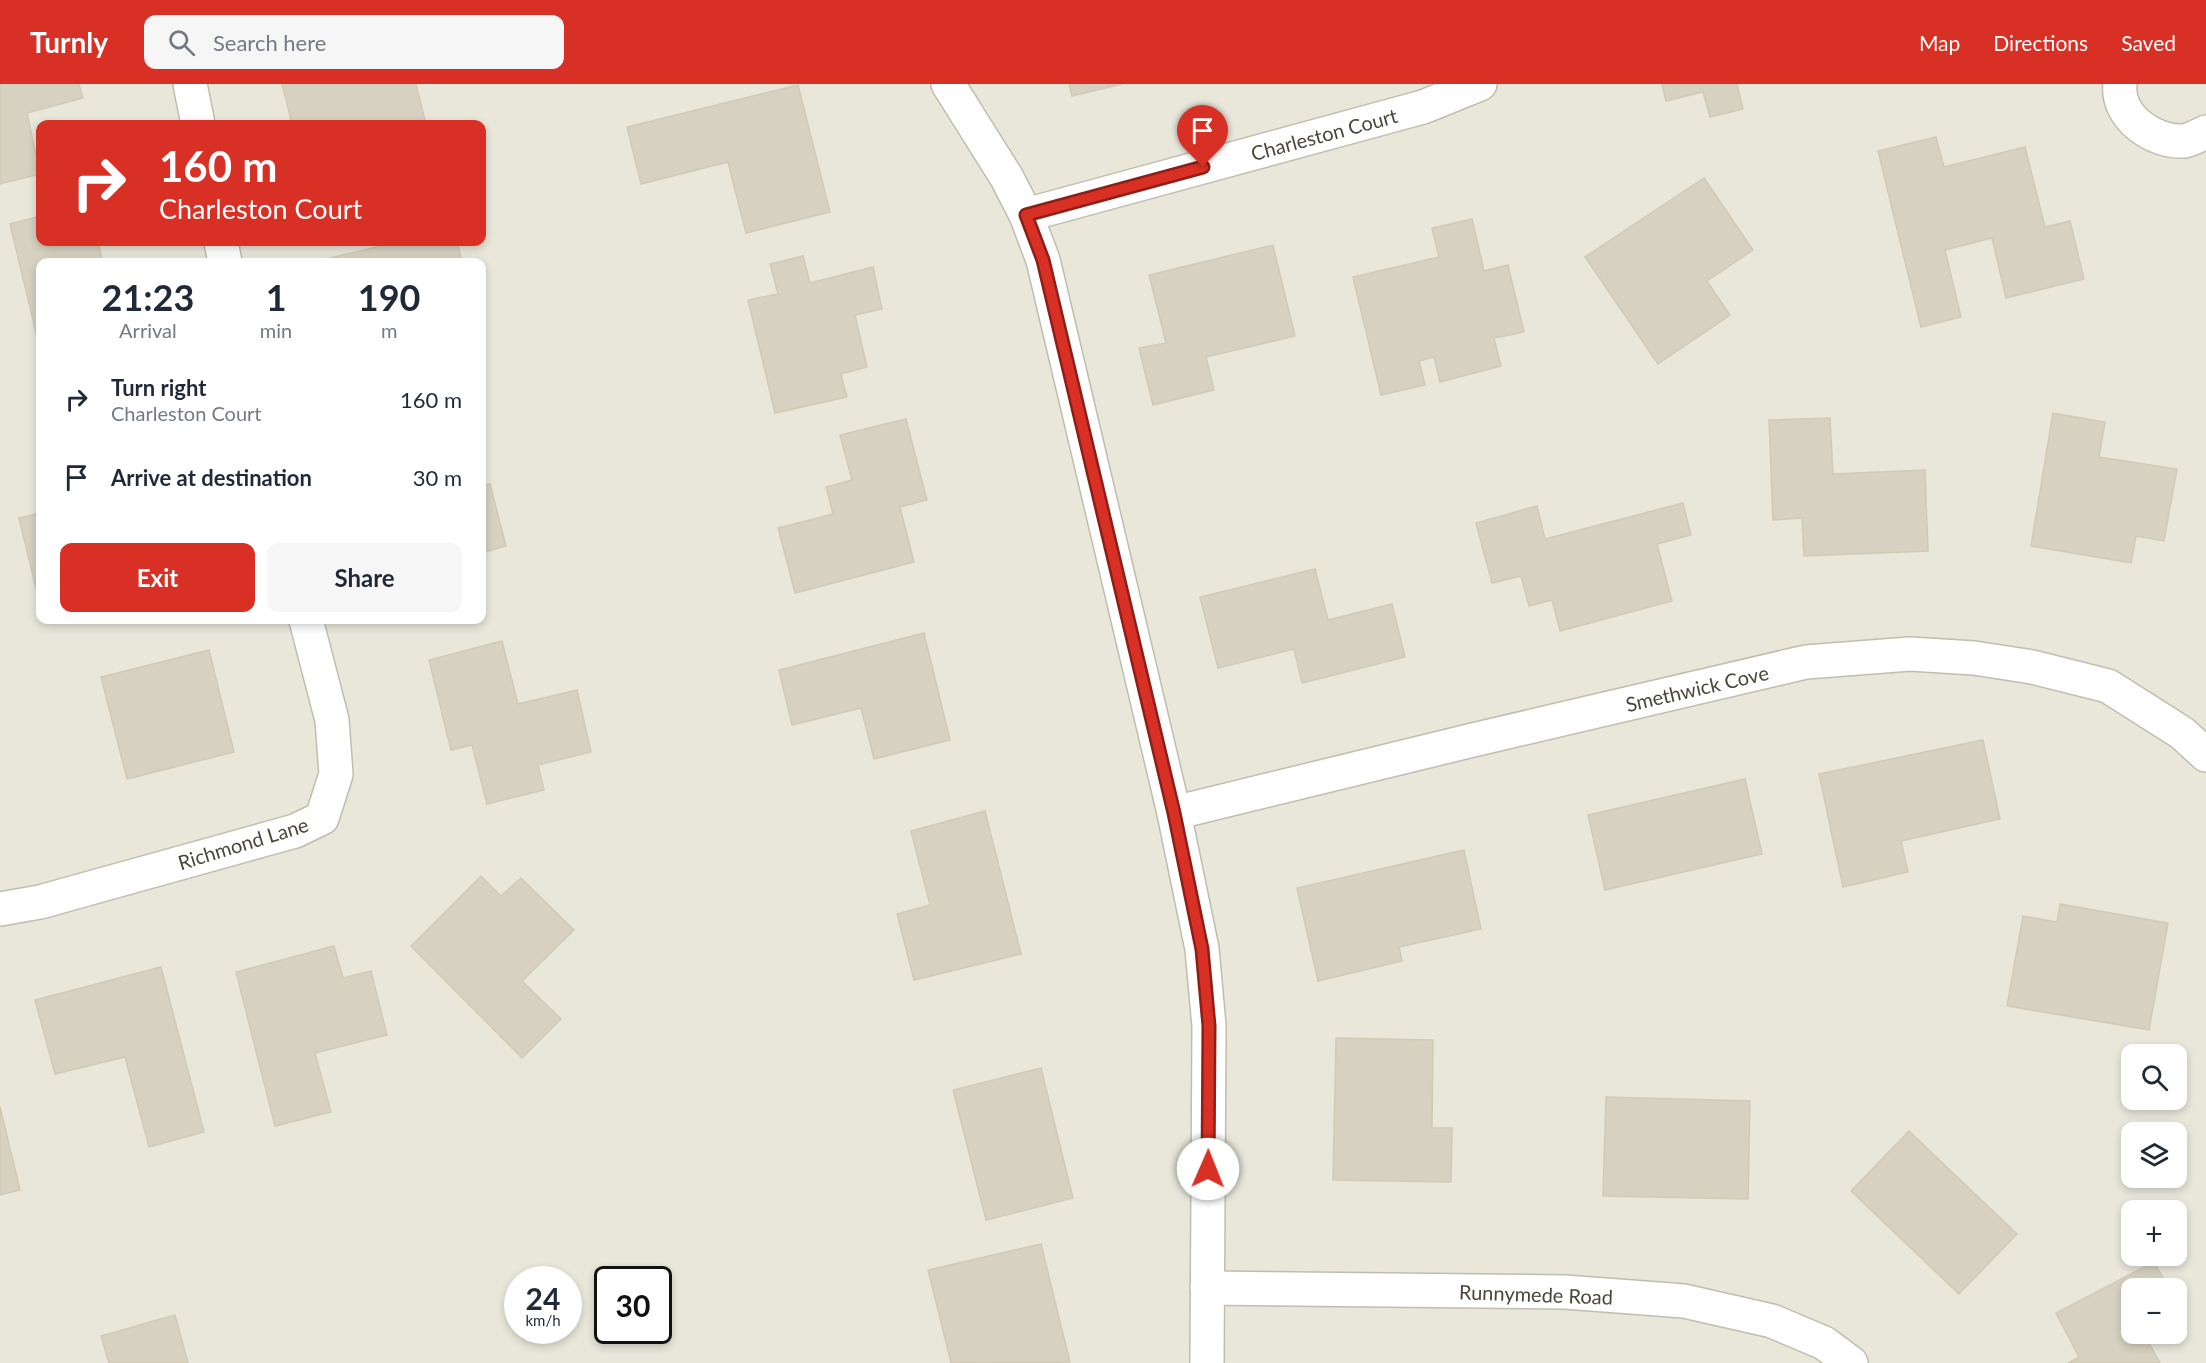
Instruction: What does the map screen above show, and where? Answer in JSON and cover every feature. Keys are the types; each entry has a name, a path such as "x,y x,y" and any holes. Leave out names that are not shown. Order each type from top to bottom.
{"street":[{"path":"190,84 197,120"},
{"path":"948,84 1007,178 1026,215 1043,260 1174,813 1202,949 1209,1026 1207,1363"},
{"name":"Charleston Court","path":"1026,215 1423,107 1480,84"},
{"path":"2120,84 2119,91 2131,119 2155,138 2185,141 2206,132"},
{"name":"Richmond Lane","path":"0,909 40,902 295,831 322,818 336,774 333,731 307,624"},
{"name":"Smethwick Cove","path":"1174,813 1806,662 1910,654 1974,658 2032,667 2108,686 2182,733 2206,754"},
{"name":"Runnymede Road","path":"1207,1288 1565,1292 1684,1301 1772,1321 1824,1343 1851,1363"}],"shaded area":[{"path":"0,84 2206,84 2206,1363 0,1363"}],"building":[{"path":"0,84 79,84 83,98 27,113 36,155 36,175 0,184"},
{"path":"282,84 416,84 425,120 291,120"},
{"path":"1069,84 1122,84 1072,96"},
{"path":"1662,84 1737,84 1743,109 1710,117 1703,92 1666,101"},
{"path":"798,85 830,212 746,233 728,162 641,184 627,127"},
{"path":"1936,137 1944,167 2025,147 2045,227 2070,221 2084,279 2006,298 1992,238 1945,250 1961,317 1921,327 1878,151"},
{"path":"1704,178 1753,250 1707,281 1730,315 1658,364 1585,257"},
{"path":"36,217 36,246 99,246 102,258 36,258 36,332 10,224"},
{"path":"1472,219 1484,271 1508,265 1524,332 1494,338 1501,366 1440,382 1434,357 1419,361 1425,385 1381,395 1353,277 1439,257 1432,228"},
{"path":"1273,245 1295,336 1206,357 1214,390 1153,405 1139,348 1166,343 1149,275"},
{"path":"381,246 458,246 461,258 330,258"},
{"path":"803,256 810,283 873,267 882,309 855,315 867,367 841,374 847,397 775,413 748,300 778,294 770,264"},
{"path":"2053,413 2105,422 2099,457 2177,469 2164,541 2136,536 2131,563 2031,546"},
{"path":"1830,418 1833,474 1925,470 1928,551 1804,556 1802,518 1773,520 1769,420"},
{"path":"906,419 927,500 900,507 914,562 795,593 778,528 833,514 826,487 852,480 840,435"},
{"path":"490,484 506,546 486,552 486,485"},
{"path":"1683,503 1691,535 1657,544 1672,601 1560,631 1552,600 1529,606 1521,576 1492,583 1476,523 1537,506 1545,539"},
{"path":"36,514 36,588 19,518"},
{"path":"1315,569 1328,620 1392,604 1405,657 1302,683 1294,649 1218,668 1200,597"},
{"path":"924,633 950,740 874,759 861,708 792,725 779,670"},
{"path":"502,641 518,704 577,690 591,752 538,765 544,790 487,804 472,745 451,750 429,660"},
{"path":"209,650 234,752 127,779 101,677"},
{"path":"1983,740 2000,819 1901,841 1908,872 1843,887 1819,774"},
{"path":"1745,779 1762,854 1605,890 1588,815"},
{"path":"985,811 1021,954 914,980 897,914 930,905 911,831"},
{"path":"1464,850 1481,929 1399,947 1402,961 1318,981 1297,888"},
{"path":"481,876 501,896 521,878 574,930 522,981 561,1019 522,1058 411,946"},
{"path":"2060,904 2168,923 2149,1030 2007,1006 2023,916 2057,922"},
{"path":"334,946 343,978 371,971 387,1035 315,1053 331,1112 275,1126 236,972"},
{"path":"161,967 204,1132 149,1147 125,1057 55,1074 35,1000"},
{"path":"1336,1038 1433,1040 1432,1128 1452,1128 1451,1182 1333,1180"},
{"path":"1041,1068 1073,1198 986,1220 953,1090"},
{"path":"1606,1097 1750,1101 1748,1199 1603,1196"},
{"path":"0,1107 20,1190 0,1195"},
{"path":"1909,1131 2017,1234 1959,1294 1851,1191"},
{"path":"1041,1244 1070,1362 951,1363 928,1270"},
{"path":"2146,1266 2156,1266 2163,1278 2123,1278"},
{"path":"2121,1279 2121,1344 2150,1344 2160,1363 2068,1363 2079,1357 2056,1313"},
{"path":"175,1315 188,1363 109,1363 101,1336"}],"route":[{"path":"1203,167 1026,215 1043,260 1174,813 1202,949 1209,1026 1208,1169"}]}
